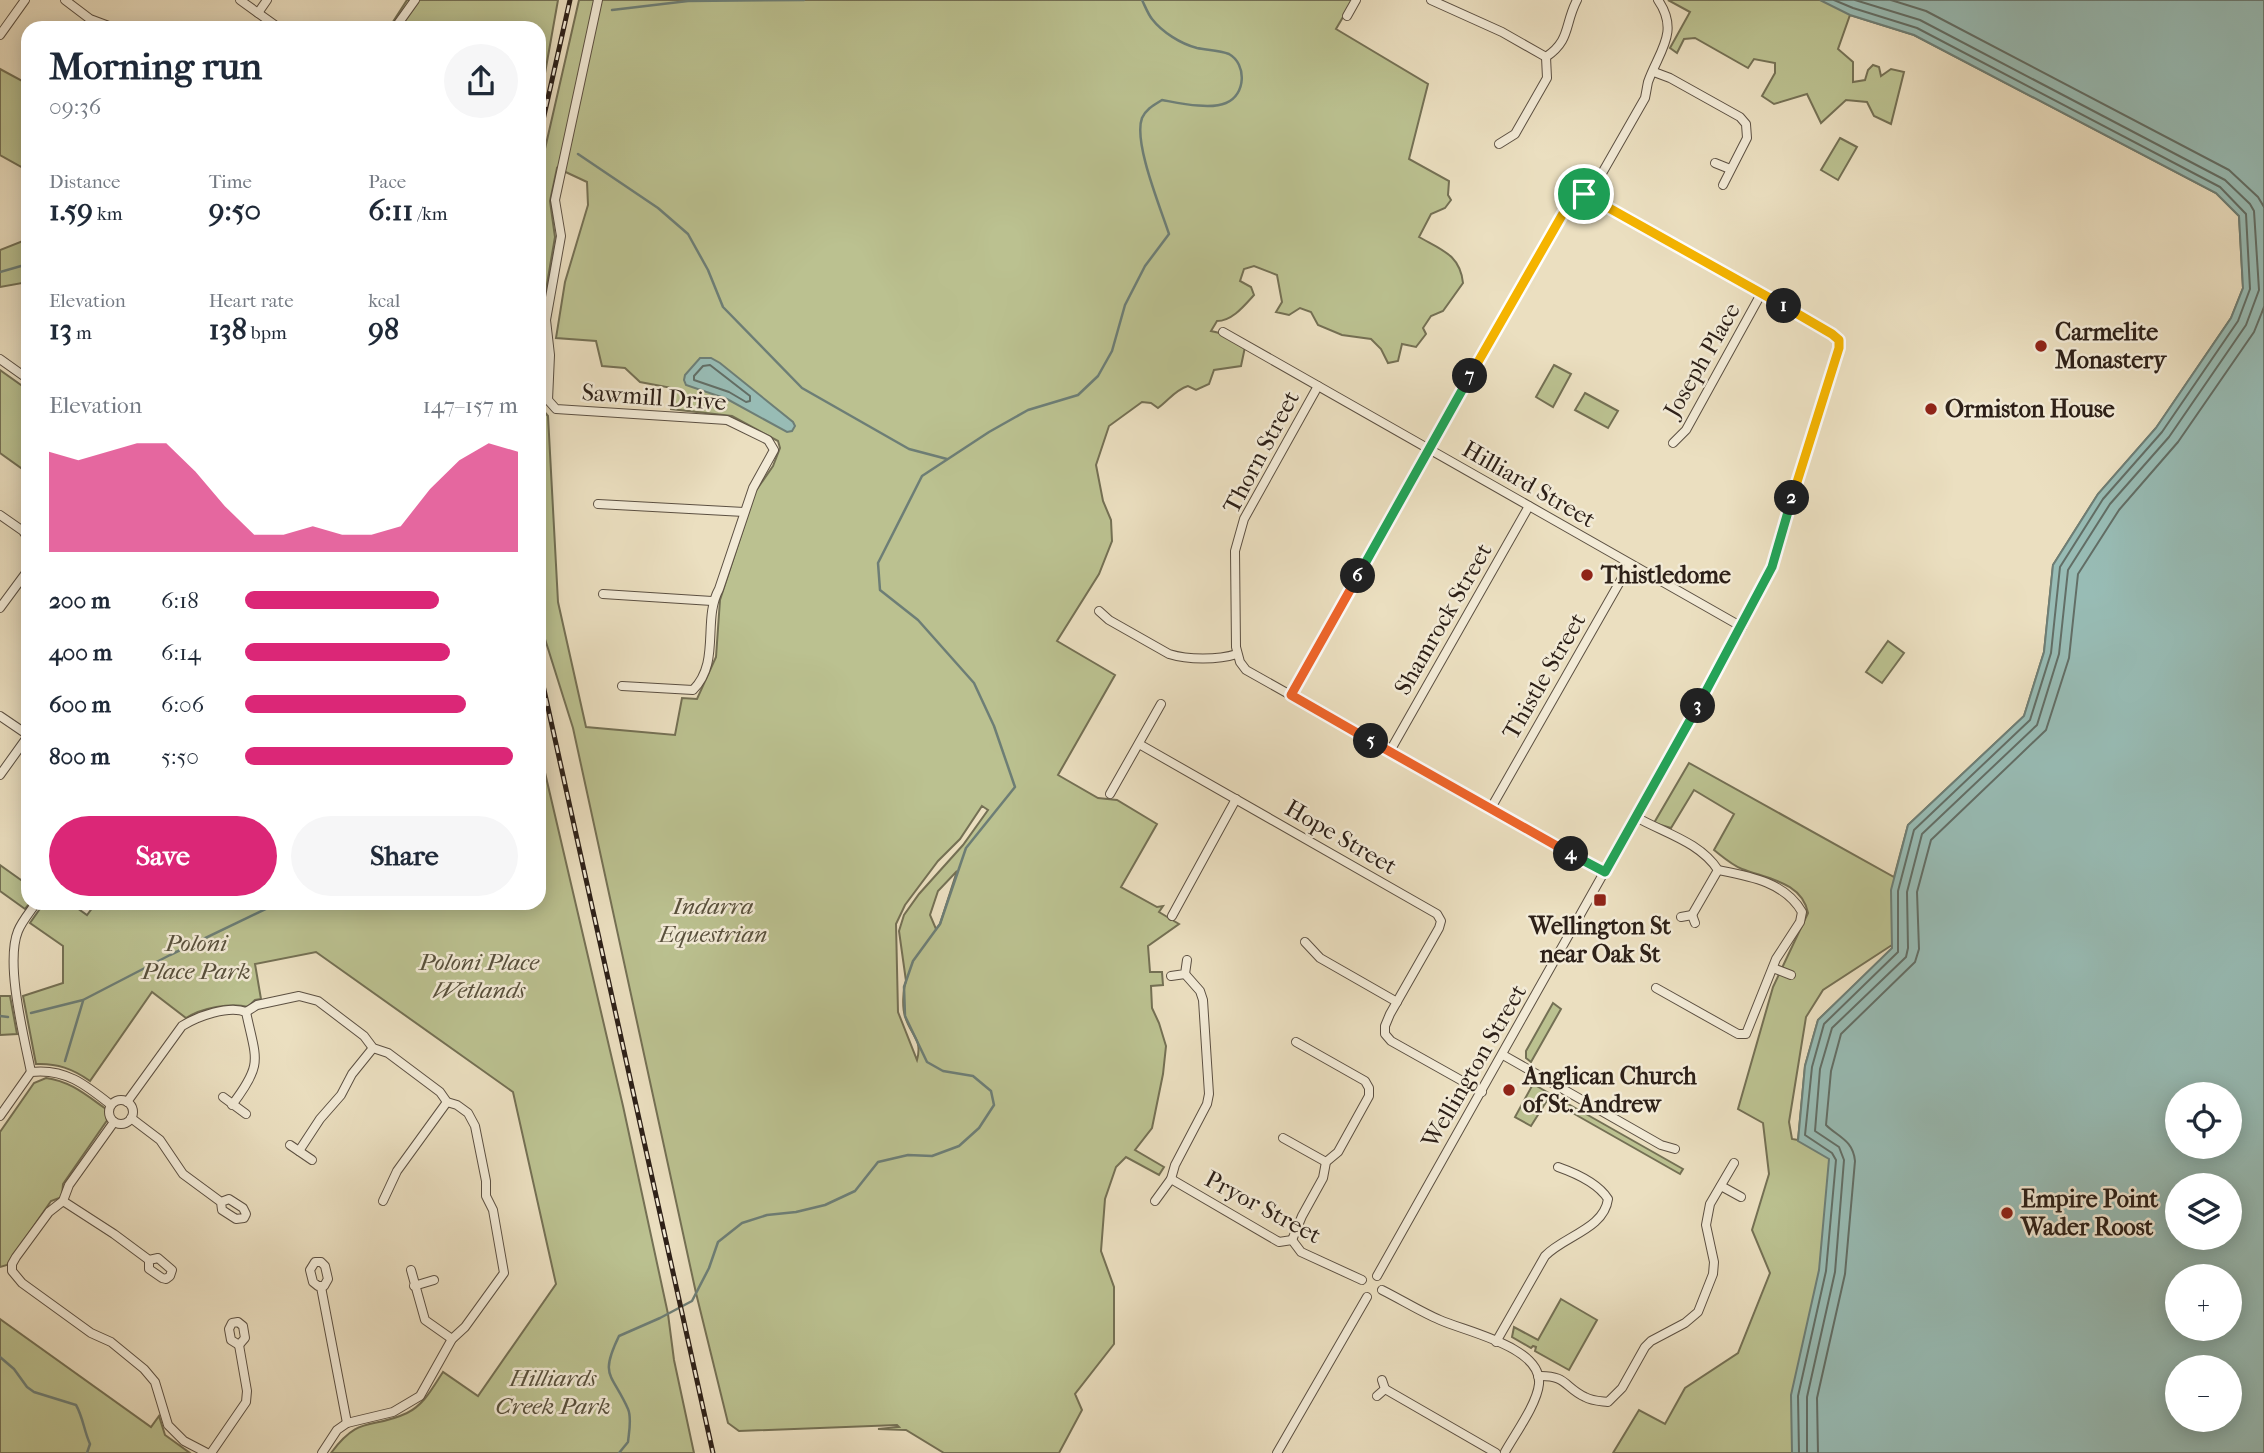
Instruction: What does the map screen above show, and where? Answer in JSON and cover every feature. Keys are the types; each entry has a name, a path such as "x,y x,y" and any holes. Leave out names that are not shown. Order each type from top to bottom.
{"street":[{"path":"0,35 25,0"},
{"path":"65,0 95,21"},
{"path":"240,0 269,21"},
{"path":"258,13 268,0"},
{"path":"400,21 415,0"},
{"name":"Sawmill Drive","path":"598,0 555,200 555,213 561,236 547,320 550,355 548,400 556,409 727,420 768,440 774,450 753,488 719,589 712,601 710,655 700,681 693,690 622,686"},
{"path":"1347,16 1356,0"},
{"path":"1431,0 1502,32 1546,57"},
{"path":"1546,57 1563,43 1569,17 1577,0"},
{"path":"1589,196 1645,98 1648,82 1668,33 1665,12 1658,0"},
{"path":"1499,144 1515,134 1546,78 1546,57"},
{"path":"1654,72 1670,78 1740,117 1746,124 1746,138 1723,185"},
{"path":"1715,163 1730,169"},
{"path":"1291,695 1565,210 1579,195 1589,196 1761,294"},
{"name":"Wellington Street","path":"1377,1276 1742,627 1772,567 1839,348 1839,340 1761,294"},
{"name":"Joseph Place","path":"1673,443 1686,430 1761,294"},
{"name":"Hilliard Street","path":"1223,332 1742,627"},
{"path":"0,359 21,374"},
{"name":"Thorn Street","path":"1238,658 1235,551 1238,536 1244,519 1318,386"},
{"path":"598,504 744,512"},
{"name":"Shamrock Street","path":"1390,751 1529,506"},
{"path":"0,515 21,530"},
{"name":"Thistle Street","path":"1491,808 1630,564"},
{"path":"0,608 21,580"},
{"path":"603,594 712,601"},
{"path":"1099,611 1121,627 1169,654 1178,657 1238,658 1247,670 1605,872"},
{"path":"1110,794 1161,704"},
{"path":"0,716 21,730"},
{"name":"Hope Street","path":"1139,744 1437,914 1441,921 1439,928 1397,1002"},
{"path":"0,775 21,745"},
{"path":"1172,916 1236,799"},
{"path":"1636,817 1689,843 1710,858 1718,870 1776,886 1794,899 1802,912 1800,922 1776,959 1750,1028 1743,1035 1656,988"},
{"path":"1682,917 1694,919 1718,870"},
{"path":"31,910 19,929 15,942 16,997 32,1072"},
{"path":"1305,943 1320,958 1397,1002 1385,1026 1386,1037 1482,1092"},
{"path":"1171,1179 1175,1165 1207,1104 1209,1094 1203,1000 1200,991 1185,974 1187,960"},
{"path":"1773,968 1791,975"},
{"path":"1171,976 1185,974"},
{"path":"246,1012 257,1005 299,996 318,1001 364,1037 373,1048 388,1052 440,1092 447,1102 468,1113 475,1126 486,1181 486,1196 493,1210 504,1273 465,1328 452,1339 439,1366 414,1401 393,1412 347,1423 337,1430 322,1453"},
{"path":"127,1102 183,1026 195,1018 238,1009 246,1012"},
{"path":"232,1105 255,1070 256,1057 246,1012"},
{"path":"1292,1240 1323,1178 1326,1162 1338,1152 1369,1096 1365,1081 1296,1042"},
{"path":"299,1151 373,1048"},
{"path":"1503,1055 1661,1145 1675,1149"},
{"path":"0,1116 32,1072 46,1070 64,1073 77,1080 111,1105"},
{"path":"223,1097 246,1114"},
{"path":"120,1100 127,1102 132,1108 131,1118 125,1123 114,1122 109,1116 111,1105 120,1100"},
{"path":"383,1201 397,1171 447,1102"},
{"path":"131,1118 160,1140 183,1174 221,1202"},
{"path":"114,1122 69,1185 63,1201 49,1212 12,1264 15,1276 91,1333 111,1342 144,1369 155,1382 168,1425 184,1441 209,1453 246,1402 247,1391 239,1345"},
{"path":"1283,1138 1326,1162"},
{"path":"289,1145 312,1160"},
{"path":"1538,1376 1564,1380 1581,1396 1608,1402 1622,1388 1651,1341 1685,1323 1698,1312 1713,1274 1714,1262 1706,1225 1710,1204 1734,1163"},
{"path":"1496,1342 1545,1256 1555,1246 1589,1227 1607,1210 1608,1199 1603,1191 1571,1171 1558,1167"},
{"name":"Pryor Street","path":"1155,1201 1171,1179 1279,1242 1292,1240 1301,1252 1362,1280"},
{"path":"1721,1186 1741,1197"},
{"path":"63,1201 149,1260"},
{"path":"411,1270 425,1320 452,1339"},
{"path":"1377,1276 1382,1282 1382,1290 1376,1297 1367,1297 1361,1290 1362,1280 1377,1276"},
{"path":"414,1286 434,1280"},
{"path":"321,1287 347,1423"},
{"path":"1377,1396 1384,1385 1501,1453 1536,1396 1538,1376 1524,1356 1496,1342 1438,1320 1382,1290"},
{"path":"1277,1453 1367,1297"}],"green space":[{"path":"407,0 558,0 546,68 546,21 394,21"},
{"name":"Indarra Equestrian","path":"579,0 1353,0 1336,29 1428,84 1409,159 1449,181 1448,195 1451,200 1445,208 1431,214 1419,237 1454,260 1463,283 1443,311 1431,316 1423,328 1426,334 1416,347 1402,344 1398,361 1388,363 1381,349 1371,339 1342,335 1318,325 1311,312 1300,308 1289,315 1276,312 1282,302 1277,275 1254,266 1244,269 1240,281 1251,287 1254,295 1233,316 1217,321 1211,331 1224,334 1245,347 1241,366 1214,370 1209,384 1196,390 1188,386 1183,388 1158,408 1151,403 1142,402 1109,426 1096,465 1103,501 1111,520 1112,541 1099,574 1057,641 1115,675 1058,775 1098,798 1117,800 1157,824 1121,887 1157,907 1163,906 1159,912 1179,924 1148,946 1150,972 1162,972 1163,985 1151,986 1152,1008 1166,1046 1152,1128 1135,1150 1164,1167 1159,1175 1126,1157 1116,1167 1105,1199 1101,1251 1114,1287 1114,1344 1075,1394 1082,1410 1059,1453 944,1453 906,1430 878,1429 899,1427 897,1425 739,1431 728,1423 696,1293 573,728 546,642 546,414 558,602 586,727 675,735 682,698 697,699 716,657 720,600 755,492 773,466 780,448 778,441 732,416 671,409 672,388 640,382 625,368 602,366 596,341 556,338 565,282 588,205 587,182 557,168 550,201 555,237 546,290 546,144","holes":["982,806 988,810 963,845 919,894 904,915 899,931 906,981 904,1012 917,1041 917,1060 898,1012 896,924 905,905 938,861 960,839","957,871 940,924 936,929 930,915 938,891"]},
{"path":"1668,0 2191,0 2253,154 2236,736 2232,1082 2165,1082 2165,1159 2231,1159 2231,1173 2165,1173 2165,1250 2216,1250 2195,1264 2165,1264 2165,1337 2007,1453 1613,1453 1639,1410 1665,1424 1685,1388 1738,1353 1770,1273 1752,1230 1769,1174 1763,1123 1738,1109 1773,987 1808,913 1799,894 1791,888 1738,867 1714,850 1734,814 1694,790 1671,828 1654,823 1689,763 1894,877 1908,825 2024,716 2044,652 2053,565 2098,494 2156,428 2231,318 2243,288 2239,216 2216,193 1914,35 1850,15 1838,49 1853,62 1853,82 1865,80 1873,65 1879,67 1881,76 1891,69 1904,72 1891,124 1874,116 1867,102 1846,100 1821,123 1807,94 1774,104 1762,96 1775,73 1775,63 1754,59 1748,68 1695,38 1684,39 1677,53 1670,48 1690,12","holes":["1892,945 1892,949 1818,1020 1805,1066 1798,1140 1792,1139 1789,1122 1806,1017 1823,990"]},
{"path":"0,69 21,80 21,167 0,155"},
{"path":"1840,138 1857,147 1838,180 1821,170"},
{"path":"21,242 21,283 0,287 0,250"},
{"path":"1554,365 1571,374 1553,407 1536,397"},
{"path":"0,370 21,385 21,468 0,453"},
{"path":"1585,393 1618,411 1608,428 1575,410"},
{"path":"1888,641 1904,653 1882,683 1866,672"},
{"path":"546,777 623,1106 668,1314 674,1360 694,1453 331,1453 358,1428 413,1410 428,1395 443,1372 478,1396 556,1284 513,1092 316,952 255,964 261,999 255,1000 248,1007 216,1007 186,1018 152,992 90,1081 64,1068 36,1064 23,996 63,983 63,946 30,923 39,910 80,910 87,915 91,910 546,910"},
{"path":"0,865 21,880 21,906 0,891"},
{"path":"0,996 10,996 17,1034 0,1035"},
{"path":"1553,1003 1561,1009 1531,1062 1526,1058 1526,1051"},
{"path":"46,1078 63,1082 85,1094 106,1109 108,1119 63,1184 62,1197 51,1201 7,1265 0,1267 0,1132 34,1083"},
{"path":"1533,1084 1683,1169 1680,1174 1548,1099 1531,1126 1515,1117"},
{"path":"1561,1299 1597,1320 1569,1370 1535,1351 1536,1347 1531,1348 1512,1337 1514,1327 1538,1340"},
{"path":"0,1319 151,1427 159,1416 165,1435 190,1453 0,1453"}],"water":[{"path":"1820,0 2264,0 2264,1453 1792,1453 1791,1395 1819,1270 1829,1159 1798,1141 1805,1066 1818,1020 1892,948 1891,890 1908,825 2024,716 2044,652 2053,565 2098,494 2156,428 2231,318 2243,288 2239,216 2216,193 1914,35 1850,15"},
{"path":"700,358 711,358 720,363 793,422 795,426 792,431 787,432 727,399 686,385 685,375"}],"waterway":[{"path":"612,10 688,1 804,0"},
{"path":"619,1453 628,1442 630,1421 628,1409 609,1368 619,1336 692,1301 709,1268 718,1242 742,1223 767,1215 825,1205 855,1191 878,1162 908,1155 932,1156 959,1146 979,1128 994,1105 991,1091 973,1076 943,1071 927,1062 905,1016 904,987 913,961 940,924 966,848 1015,787 994,726 974,683 918,620 880,590 878,563 922,476 1028,410 1078,395 1098,376 1112,351 1125,305 1145,266 1169,234 1144,159 1140,129 1142,118 1162,100 1194,105 1219,105 1233,99 1240,87 1241,72 1235,59 1229,54 1197,48 1172,37 1152,19 1142,0"},
{"path":"578,154 658,208 688,234 708,270 723,307 802,388 909,449 947,459"},
{"path":"0,272 21,266"},
{"path":"31,1013 83,1000 263,910"},
{"path":"65,1061 83,1001"},
{"path":"0,1016 8,1017"},
{"path":"0,1357 34,1392 76,1405 90,1444 87,1453"}],"railway":[{"path":"546,107 570,0"},
{"path":"546,699 713,1453"}],"place":[{"name":"Carmelite Monastery","path":"2041,346"},
{"name":"Ormiston House","path":"1931,409"},
{"name":"Thistledome","path":"1587,575"},
{"name":"Wellington St near Oak St","path":"1600,900"},
{"name":"Anglican Church of St. Andrew","path":"1509,1090"},
{"name":"Empire Point Wader Roost","path":"2007,1213"}],"route":[{"path":"1584,194 1839,340 1839,348 1772,567 1742,627 1605,872 1291,695 1565,210 1575,198 1584,194"}],"park label":[{"name":"Poloni Place Park","path":"196,957"},
{"name":"Poloni Place Wetlands","path":"479,976"},
{"name":"Hilliards Creek Park","path":"553,1392"}]}
